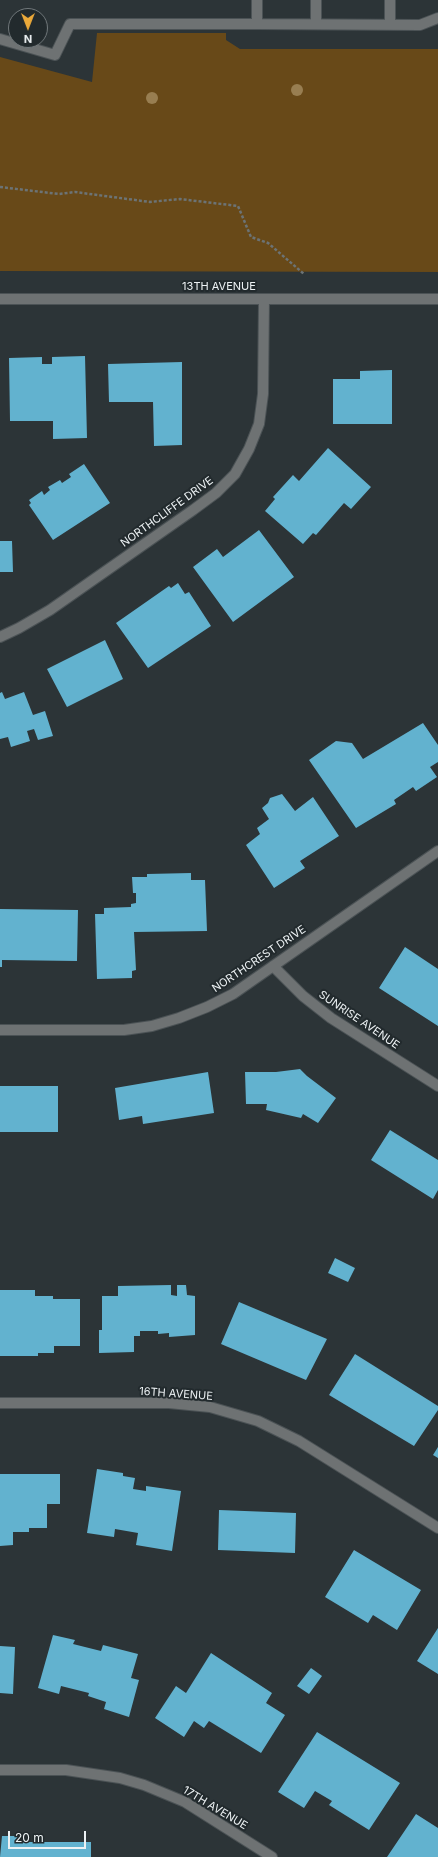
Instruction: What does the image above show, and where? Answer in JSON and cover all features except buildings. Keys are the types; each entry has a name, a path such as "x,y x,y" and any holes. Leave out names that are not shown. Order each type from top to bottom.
{"street":[{"path":"257,0 257,24"},
{"path":"316,0 316,24"},
{"path":"390,0 390,25"},
{"path":"0,39 55,55 70,24 420,25 438,18"},
{"name":"13TH AVENUE","path":"0,299 438,300"},
{"name":"NORTHCLIFFE DRIVE","path":"0,637 50,610 193,510 216,493 235,474 250,449 259,424 263,394 264,299"},
{"name":"NORTHCREST DRIVE","path":"0,1030 110,1030 152,1026 179,1018 207,1007 233,994 438,851"},
{"name":"SUNRISE AVENUE","path":"273,966 303,996 331,1018 438,1086"},
{"name":"16TH AVENUE","path":"0,1403 169,1403 210,1407 258,1420 299,1441 438,1528"},
{"name":"17TH AVENUE","path":"0,1770 66,1770 120,1778 144,1785 185,1802 272,1857"}],"path":[{"path":"0,187 59,194 75,192 150,202 180,199 238,206 252,237 268,243 304,274"}],"shaded area":[{"path":"97,33 226,33 226,40 240,49 438,49 438,272 0,271 0,57 92,82"}]}
